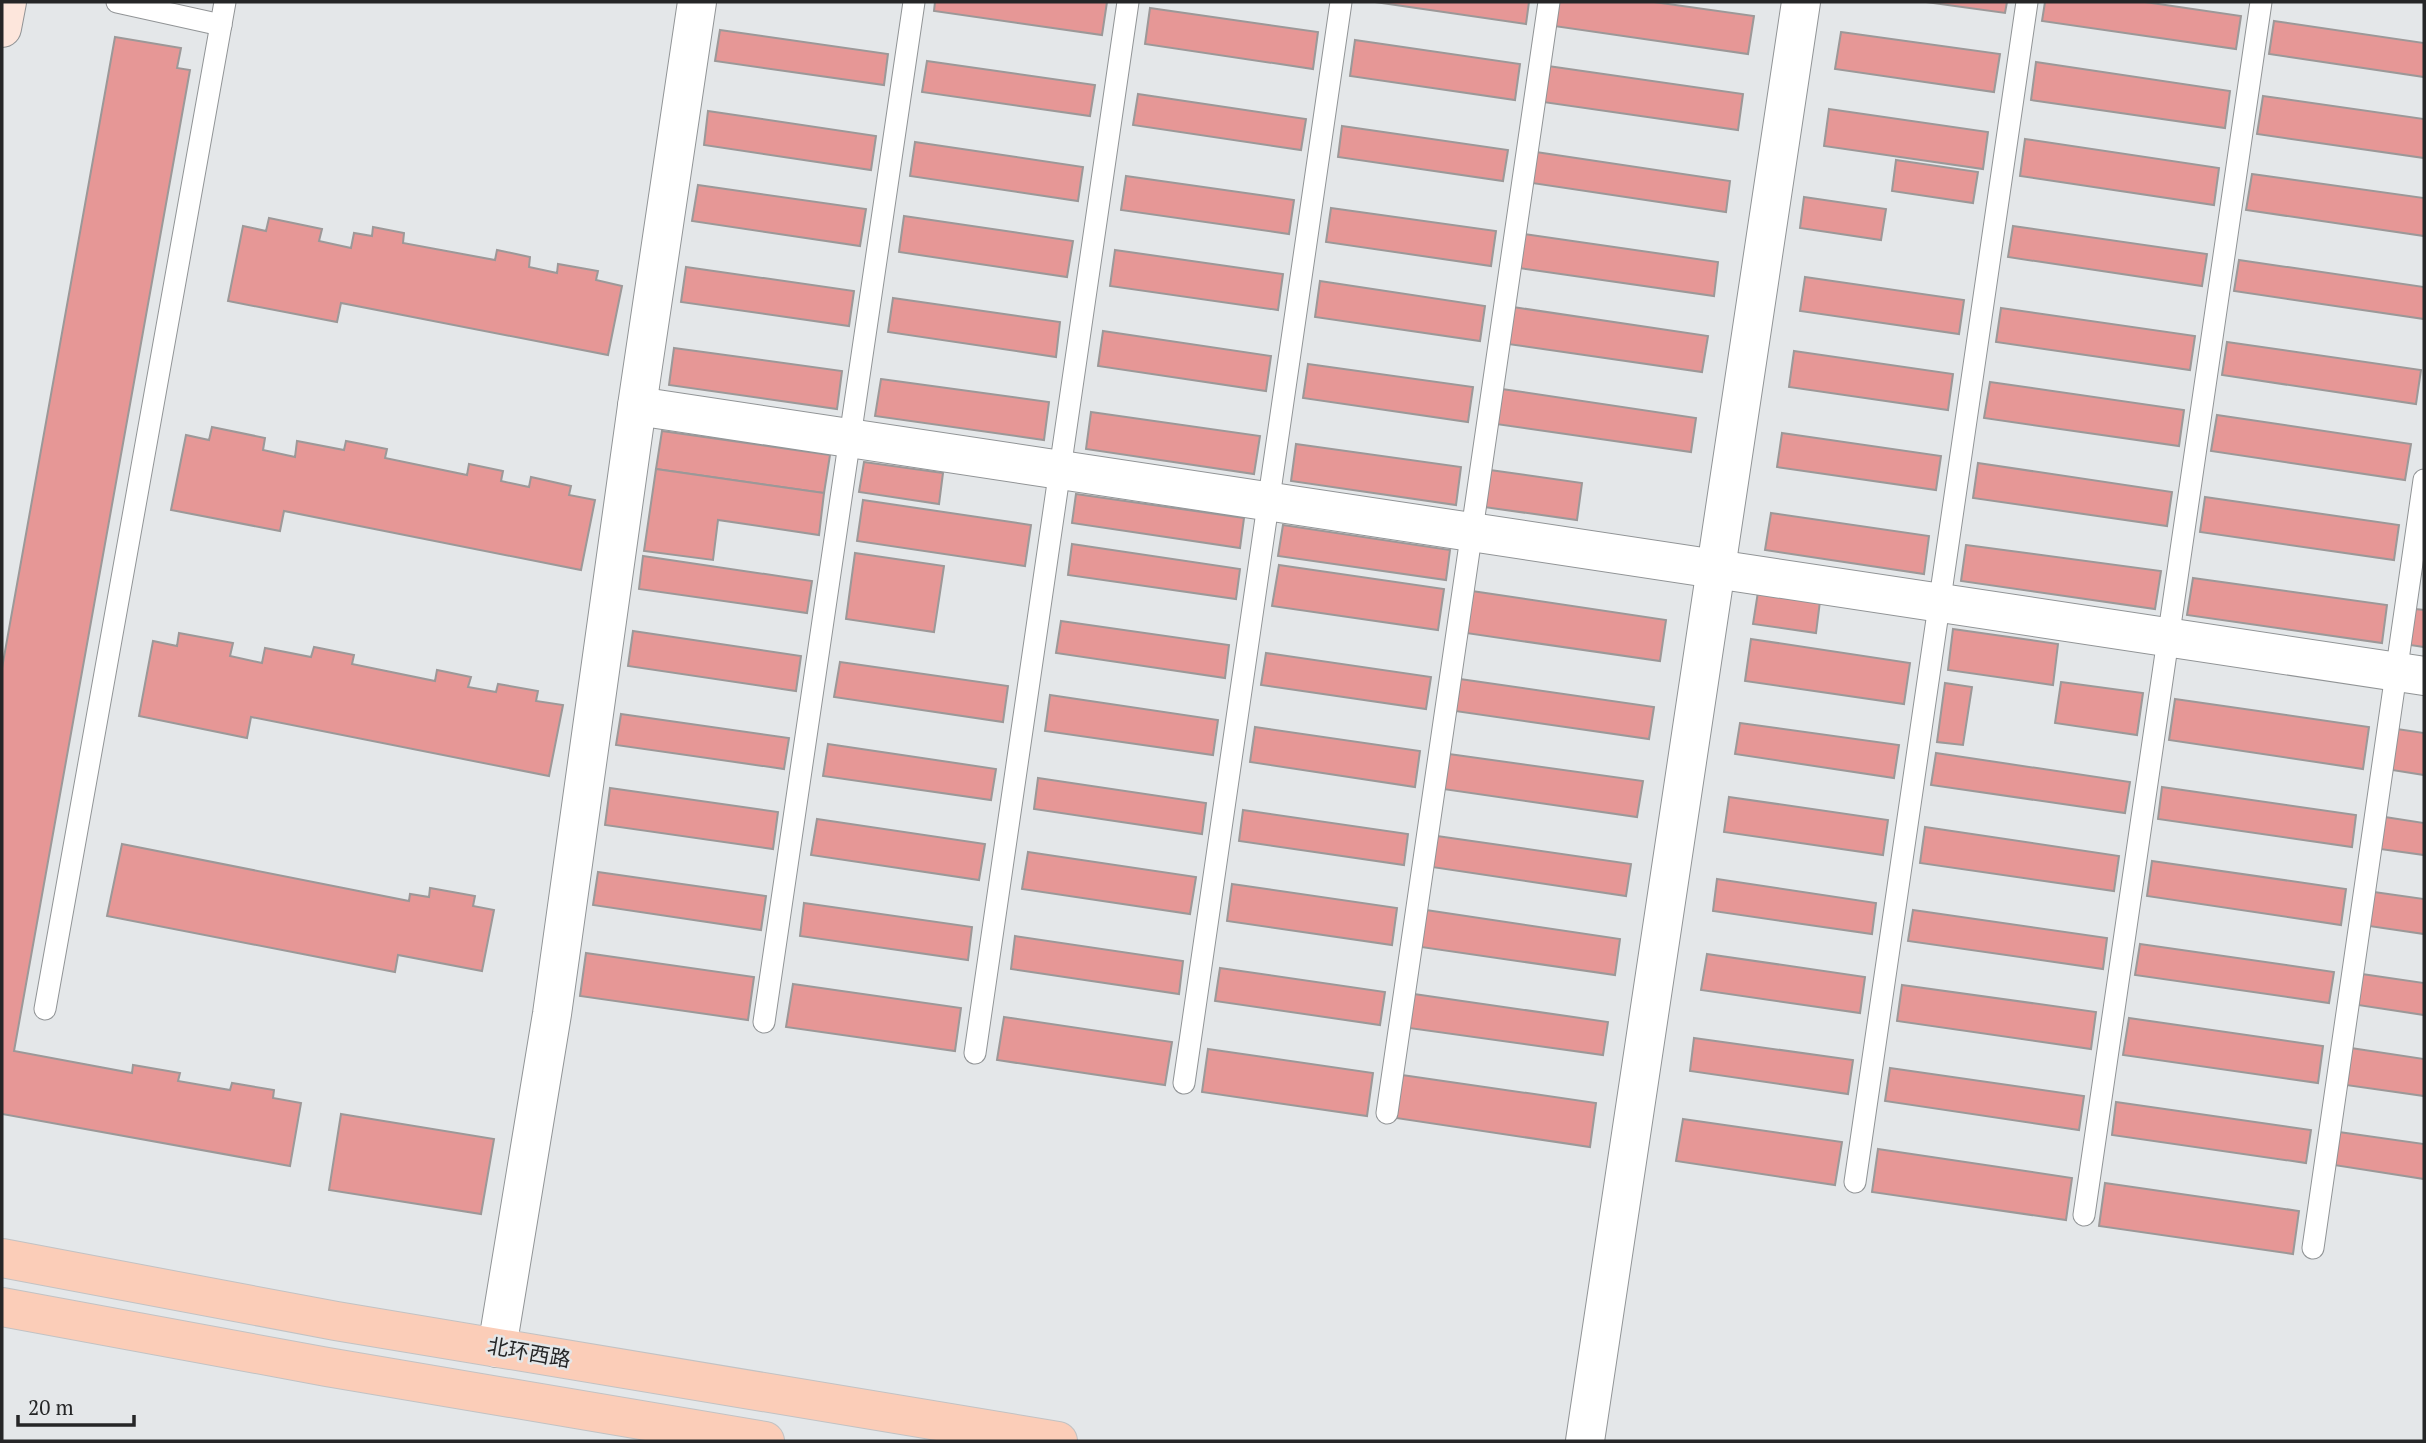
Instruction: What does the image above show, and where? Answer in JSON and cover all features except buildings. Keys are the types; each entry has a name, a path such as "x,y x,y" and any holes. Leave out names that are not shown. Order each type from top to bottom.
{"main road":[{"path":"2,28 7,2"},
{"name":"北环西路","path":"2,1258 336,1321 1058,1441"},
{"path":"2,1307 327,1367 765,1441"}],"street":[{"path":"497,1348 552,1014 697,2"},
{"path":"1585,1441 1801,2"},
{"path":"637,406 2410,674"}],"lane":[{"path":"117,2 221,25"},
{"path":"45,1009 225,2"},
{"path":"764,1022 914,2"},
{"path":"975,1053 1128,2"},
{"path":"1184,1083 1341,2"},
{"path":"1387,1113 1549,2"},
{"path":"1855,1182 2027,2"},
{"path":"2084,1215 2261,2"},
{"path":"2313,1248 2410,674 2424,480"}]}
